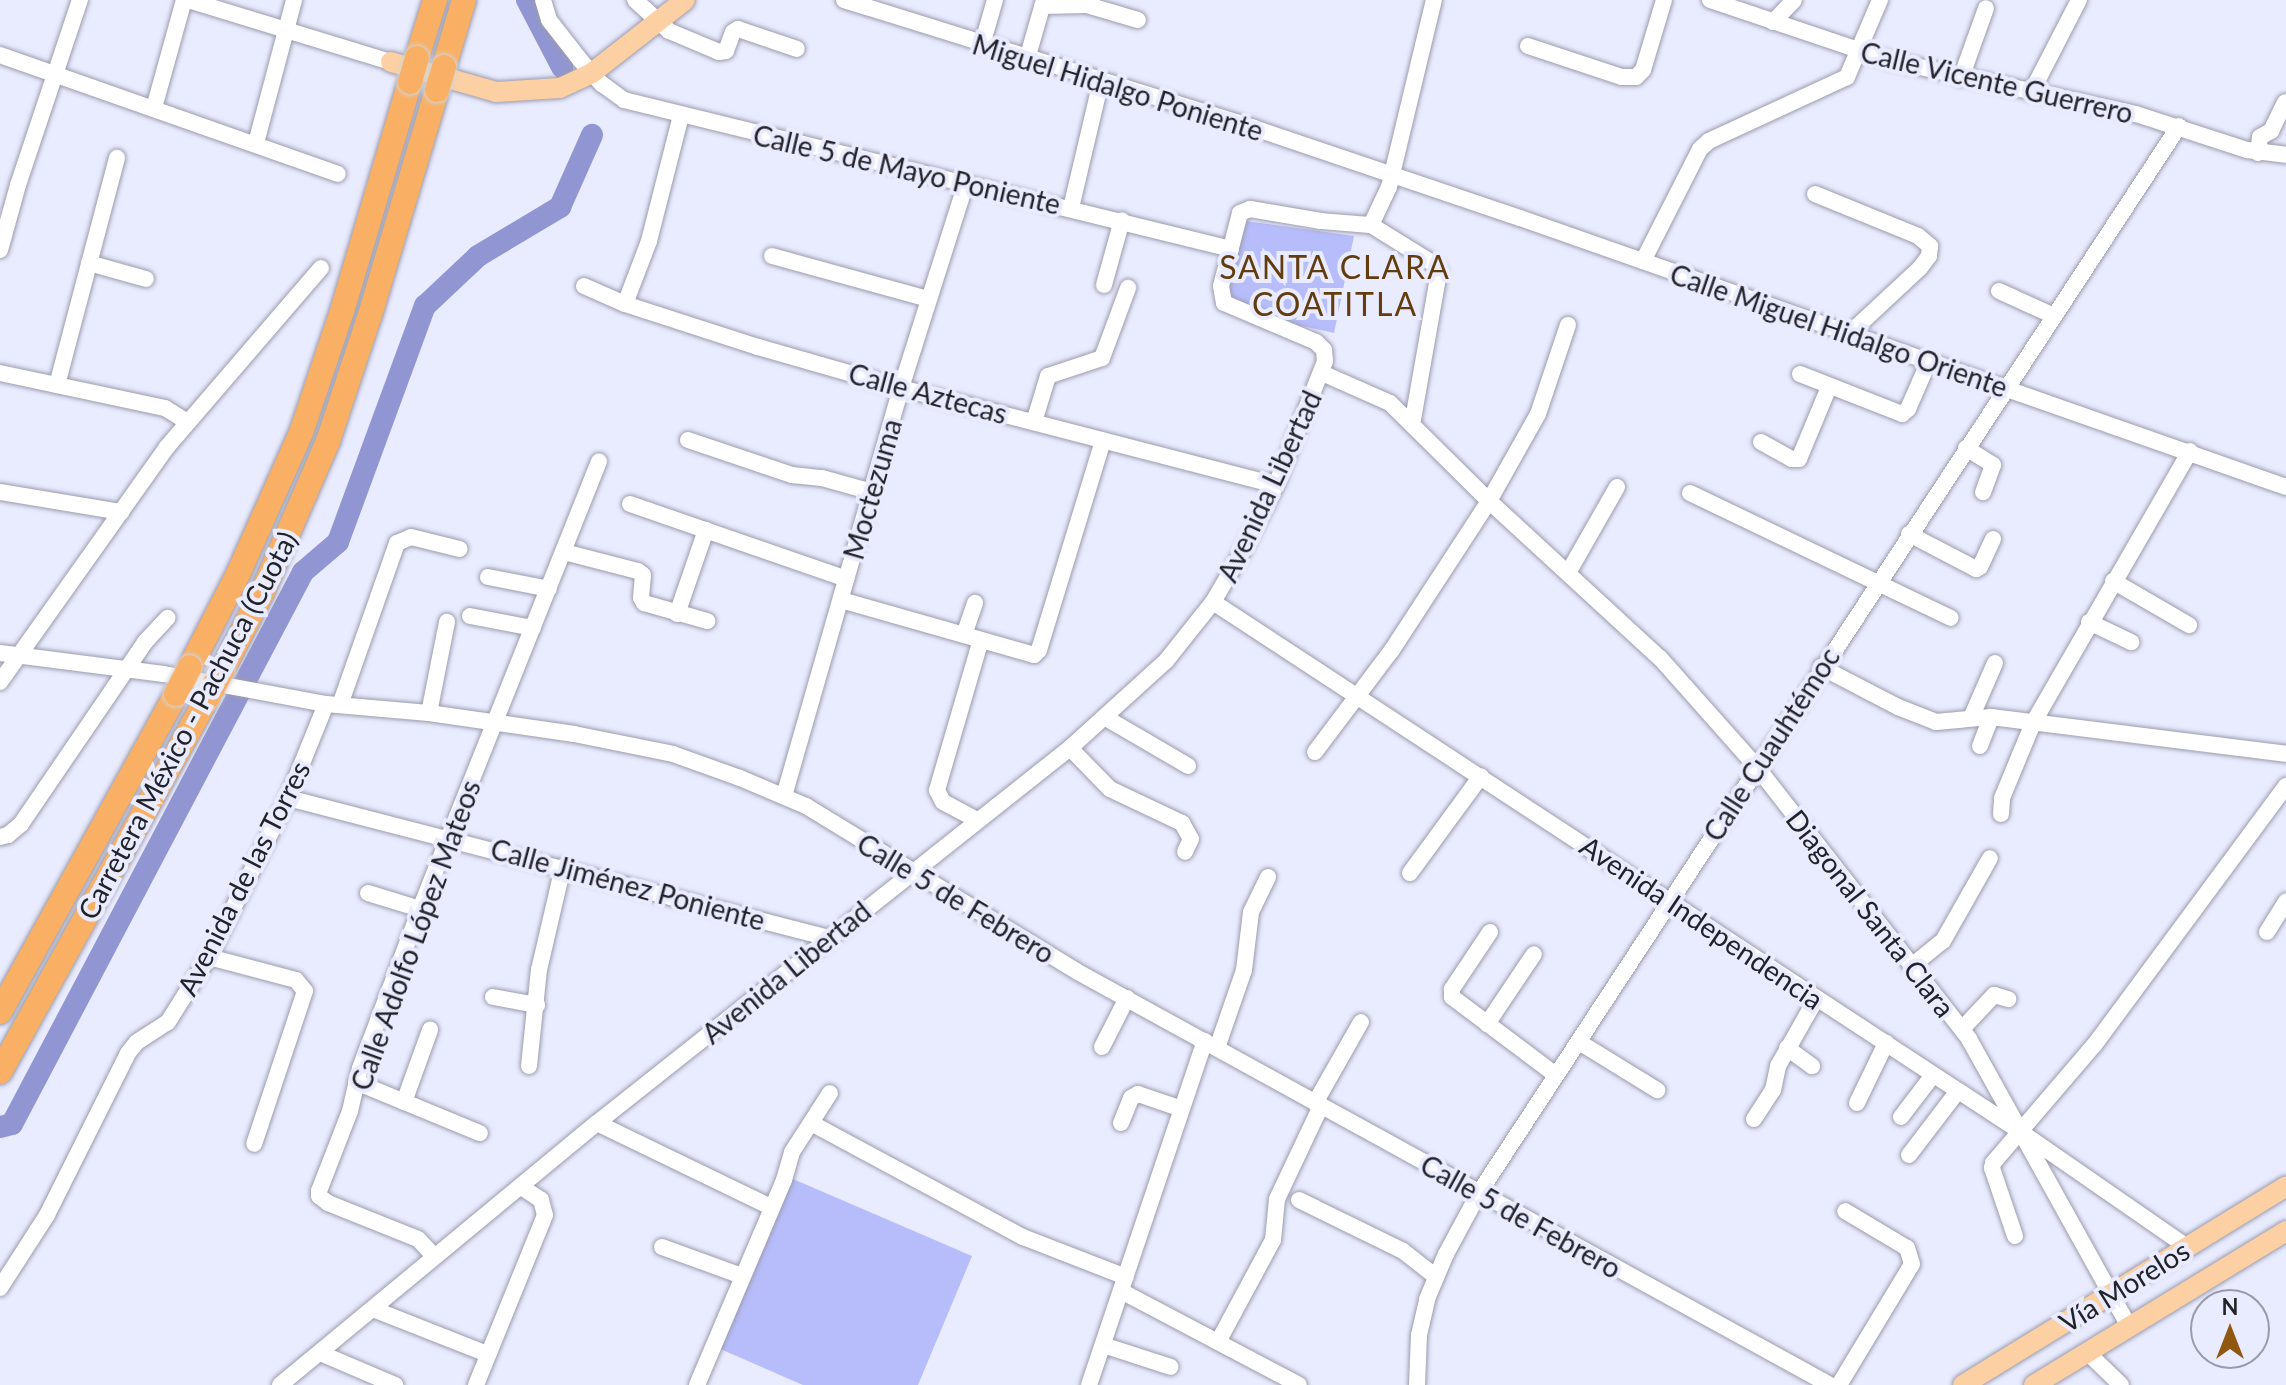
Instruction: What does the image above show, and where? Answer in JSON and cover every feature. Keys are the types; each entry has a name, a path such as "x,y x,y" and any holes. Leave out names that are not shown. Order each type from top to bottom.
{"highway":[{"name":"Carretera México - Pachuca (Cuota)","path":"0,1012 190,667 245,559 305,423 435,0"},
{"name":"Carretera México - Pachuca (Cuota)","path":"0,1072 208,697 227,679 328,441 370,315 464,0"}],"main road":[{"path":"391,62 477,89 516,94 560,88 592,73 685,0"},
{"name":"Vía Morelos","path":"1963,1385 2286,1186"},
{"name":"Vía Morelos","path":"2034,1385 2286,1231"}],"street":[{"path":"0,250 80,0"},
{"path":"154,108 186,0 391,62"},
{"path":"256,143 294,0"},
{"path":"543,0 549,20 592,73"},
{"path":"635,0 658,24 719,52 726,51 733,32 738,29 797,49"},
{"name":"Miguel Hidalgo Poniente","path":"844,0 1392,175"},
{"path":"982,45 995,0"},
{"path":"1371,225 1392,175 1434,0"},
{"path":"1528,46 1622,77 1636,77 1643,70 1664,0"},
{"name":"Calle Vicente Guerrero","path":"1710,0 1858,52 2179,126 2258,153 2286,155"},
{"path":"1773,22 1794,0"},
{"path":"1643,261 1700,149 1709,141 1839,83 1852,70 1880,0"},
{"path":"2031,93 2079,0"},
{"path":"1027,59 1043,3 1087,5 1138,20"},
{"path":"1961,78 1986,8"},
{"path":"0,55 338,174"},
{"name":"Calle 5 de Mayo Poniente","path":"592,73 624,100 1231,249"},
{"path":"1071,208 1101,81"},
{"path":"2258,153 2260,137 2271,131 2285,102"},
{"path":"625,304 649,241 681,115"},
{"name":"Calle Cuauhtémoc","path":"1417,1385 1421,1326 1435,1276 1479,1193 1875,584 2179,126"},
{"path":"57,385 117,158"},
{"name":"Calle Miguel Hidalgo Oriente","path":"1392,175 2286,487"},
{"name":"Moctezuma","path":"784,796 901,388 966,183"},
{"path":"1815,194 1918,236 1930,246 1931,253 1920,268 1849,334"},
{"path":"1231,249 1240,213 1246,209 1371,225 1434,264 1439,272 1412,425"},
{"path":"1104,285 1122,220"},
{"name":"Avenida Libertad","path":"280,1385 597,1123 1070,748 1166,661 1213,602 1276,485 1322,373 1324,350 1316,342 1229,309 1224,303 1221,286 1231,249"},
{"path":"772,256 928,299"},
{"path":"89,263 146,279"},
{"path":"0,682 187,422 321,268"},
{"name":"Calle Aztecas","path":"584,286 625,304 901,388 1276,485"},
{"path":"1034,422 1048,376 1102,358 1128,288"},
{"path":"1999,291 2054,316"},
{"path":"1315,752 1359,697 1489,501 1538,414 1568,325"},
{"path":"1800,374 1905,414 1929,361"},
{"path":"0,373 165,408 187,422"},
{"name":"Diagonal Santa Clara","path":"1322,373 1390,403 1489,501 1660,658 1756,766 1962,1029 2129,1326"},
{"path":"1761,442 1792,459 1799,459 1829,387"},
{"path":"688,440 792,475 822,478 872,492"},
{"path":"841,600 1034,655 1039,650 1103,441"},
{"path":"1966,448 1993,465 1983,492"},
{"path":"2001,814 2002,798 2033,723 2190,451"},
{"name":"Calle Adolfo López Mateos","path":"434,1256 406,1232 319,1196 320,1184 350,1111 356,1082 420,909 599,462"},
{"path":"1568,573 1617,487"},
{"path":"0,492 121,512"},
{"path":"1690,493 1951,618"},
{"path":"630,504 846,579"},
{"path":"677,614 706,530"},
{"path":"1909,534 1976,569 1980,567 1993,539"},
{"name":"Avenida de las Torres","path":"0,1288 47,1215 128,1053 137,1042 168,1022 209,957 333,704 397,543 402,538 460,549"},
{"path":"564,552 641,573 642,601 707,621"},
{"path":"488,577 549,589"},
{"path":"2113,581 2189,625"},
{"name":"Avenida Independencia","path":"1213,602 2021,1132 2187,1247"},
{"path":"975,603 972,638 937,790 943,802 977,820"},
{"path":"470,616 533,628"},
{"path":"0,837 8,835 21,824 127,670 167,618"},
{"path":"429,713 447,622"},
{"path":"2089,622 2131,642"},
{"name":"Calle 5 de Febrero","path":"0,653 127,670 227,679 273,695 574,734 673,754 784,796 835,823 911,874 1127,998 1830,1385"},
{"path":"1971,718 1995,663"},
{"path":"1821,667 1929,720 1942,723 1991,717 2286,754"},
{"path":"1980,746 1991,717"},
{"path":"1106,718 1188,766"},
{"path":"1070,748 1110,789 1182,823 1191,839 1185,852"},
{"path":"1410,873 1481,776"},
{"path":"2015,1236 1991,1167 2095,1044 2286,786"},
{"name":"Calle Jiménez Poniente","path":"288,798 829,938"},
{"path":"1913,965 1943,941 1990,858"},
{"path":"529,1066 539,970 563,867"},
{"path":"1089,1385 1182,1109 1244,970 1251,912 1268,877"},
{"path":"368,893 420,909"},
{"path":"2267,932 2286,902"},
{"path":"1490,932 1451,991 1455,1001 1556,1075"},
{"path":"1487,1024 1534,954"},
{"path":"209,957 296,980 305,991 254,1144"},
{"path":"1962,1029 1994,995 2008,999"},
{"path":"493,997 537,1005"},
{"path":"1102,1047 1127,998"},
{"path":"1754,1119 1773,1090 1778,1066 1816,999"},
{"path":"1218,1342 1273,1240 1277,1199 1318,1104 1361,1022"},
{"path":"404,1102 430,1030"},
{"path":"1579,1042 1657,1090"},
{"path":"1857,1103 1886,1043"},
{"path":"1787,1048 1812,1066"},
{"path":"1901,1117 1933,1075"},
{"path":"356,1082 480,1133"},
{"path":"1909,1155 1958,1091"},
{"path":"697,1385 784,1180 792,1152 830,1093"},
{"path":"1121,1123 1131,1098 1138,1094 1182,1109"},
{"path":"597,1123 771,1207"},
{"path":"811,1123 1023,1237 1123,1284 1218,1342 1299,1385"},
{"path":"476,1385 545,1215 541,1200 520,1186"},
{"path":"1299,1200 1400,1249 1435,1276"},
{"path":"1839,1385 1909,1269 1912,1257 1907,1248 1845,1211"},
{"path":"662,1247 742,1276"},
{"path":"373,1309 487,1354"},
{"path":"1103,1345 1171,1367"},
{"path":"2087,1352 2121,1385"},
{"path":"320,1353 395,1385"}],"shaded area":[{"path":"1246,221 1354,236 1334,333 1279,321 1232,301 1226,291"},
{"path":"786,1176 972,1256 918,1385 803,1385 718,1348"}],"waterway":[{"path":"527,0 562,67"},
{"path":"0,1127 12,1124 303,572 338,542 425,306 478,256 560,207 592,135"}],"district":[{"name":"SANTA CLARA COATITLA","path":"1335,286"}]}
